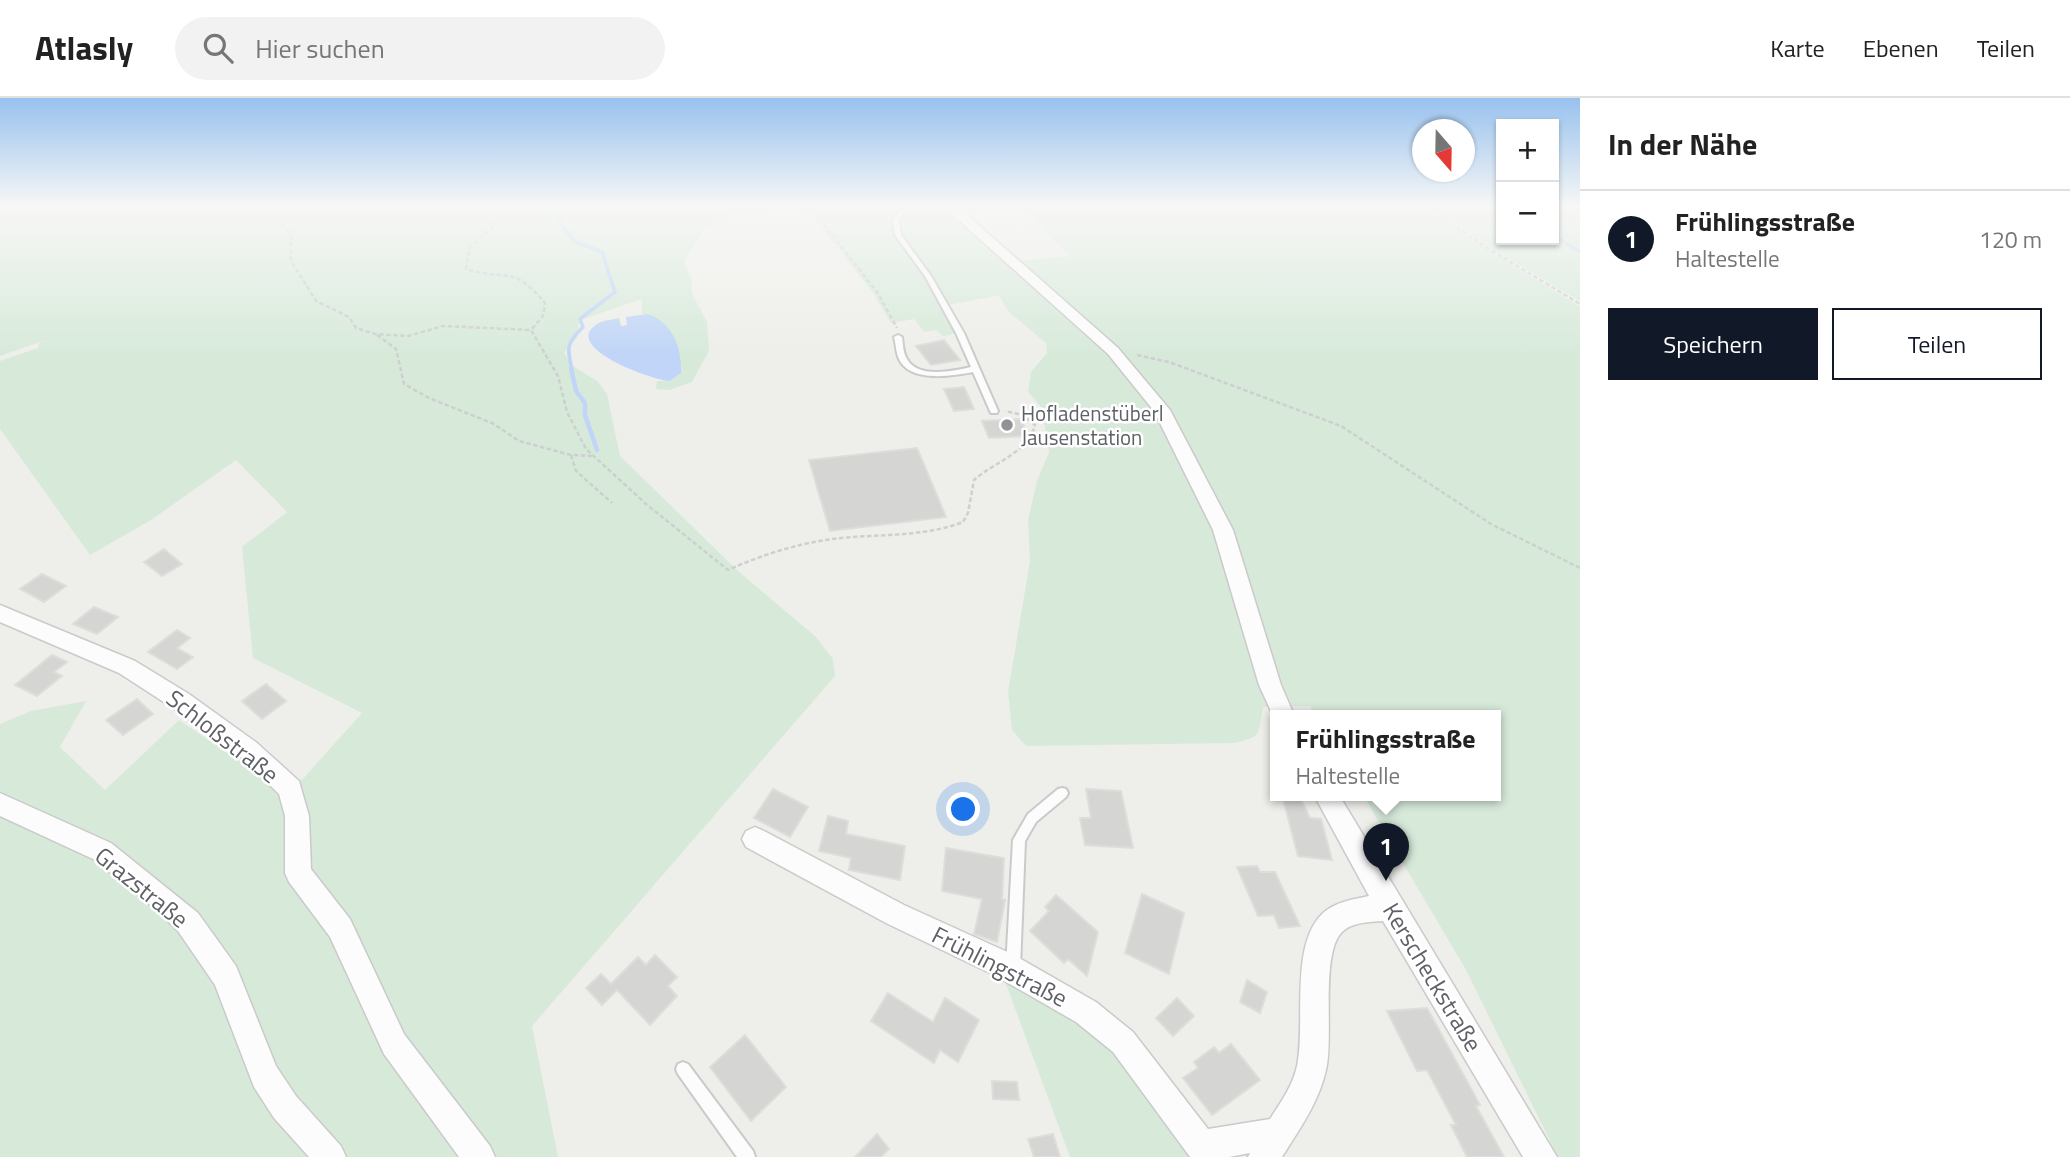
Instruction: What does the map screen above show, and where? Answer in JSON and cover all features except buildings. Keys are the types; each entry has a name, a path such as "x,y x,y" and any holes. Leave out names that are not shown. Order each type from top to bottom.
{"street":[{"path":"1006,256 1113,351 1163,410 1223,530 1270,685 1281,710"},
{"name":"Schloßstraße","path":"0,613 127,667 181,701 249,750 290,789 297,816 298,873 340,928 394,1044 479,1157"},
{"name":"Kerscheckstraße","path":"1329,801 1541,1157"},
{"name":"Grazstraße","path":"0,804 102,851 188,922 226,976 265,1076 285,1107 330,1157"},
{"name":"Frühlingstraße","path":"755,839 895,914 1062,996 1108,1027 1123,1042 1205,1151 1271,1145 1312,1068 1317,967 1326,931 1341,917 1390,907"}],"lane":[{"path":"914,256 945,305 993,411"},
{"path":"898,337 903,360 911,368 942,375 975,369"},
{"path":"1013,970 1019,840 1032,818 1062,793"},
{"path":"683,1069 747,1157"}],"path":[{"path":"291,256 291,261 316,301 349,317 356,328 376,334 408,336 443,326 531,330"},
{"path":"466,256 467,270 480,275 512,274 525,280 545,303 543,316 531,330"},
{"path":"848,256 888,308 898,337"},
{"path":"1501,256 1580,304"},
{"path":"531,330 558,376 567,412 586,449 646,504 728,570 797,545 840,538 940,529 963,522 968,513 974,480 1027,442 1035,431 1035,425 1028,417 1012,412 993,411"},
{"path":"376,334 396,349 404,384 429,398 494,424 519,441 571,455 594,456"},
{"path":"1113,351 1169,362 1342,426 1491,524 1580,568"},
{"path":"571,455 576,471 612,503"}],"green space":[{"path":"0,256 687,256 684,262 691,279 692,294 707,322 709,351 692,382 669,390 656,389 657,381 670,381 681,373 648,314 642,314 642,299 580,320 576,339 564,353 573,366 597,381 607,394 620,456 738,571 816,637 833,659 835,676 532,1026 558,1157 0,1157 0,724 31,711 86,701 60,747 105,790 179,720 256,772 283,801 362,713 253,658 242,547 287,512 236,460 151,520 90,555 0,429 0,361 38,348 39,343 45,340 0,356"},
{"path":"844,256 911,256 957,333 943,336 936,330 924,332 914,319 891,323 873,293"},
{"path":"915,256 1001,256 1007,262 1066,256 1499,256 1580,307 1580,1157 1558,1157 1466,970 1367,801 1501,801 1501,710 1312,710 1310,706 1263,707 1257,733 1250,739 1233,743 1026,746 1012,730 1008,692 1030,561 1028,520 1037,481 1049,452 1042,408 1028,392 1031,372 1047,353 1046,343 1008,311 999,295 948,305"},
{"path":"1505,256 1580,256 1580,301"},
{"path":"1003,976 1084,1016 1201,1157 1070,1157"}],"water":[{"path":"648,314 670,330 678,346 681,373 670,381 630,369 600,352 591,343 589,333 597,324 619,318 621,326 627,325 626,317"}],"waterway":[{"path":"572,370 569,346 583,327 580,319 615,292 603,256"},
{"path":"571,368 576,391 585,403 585,415 597,450"}],"place":[{"name":"Hofladenstüberl Jausenstation","path":"1007,425"},
{"name":"Frühlingsstraße","path":"1386,881"}]}
